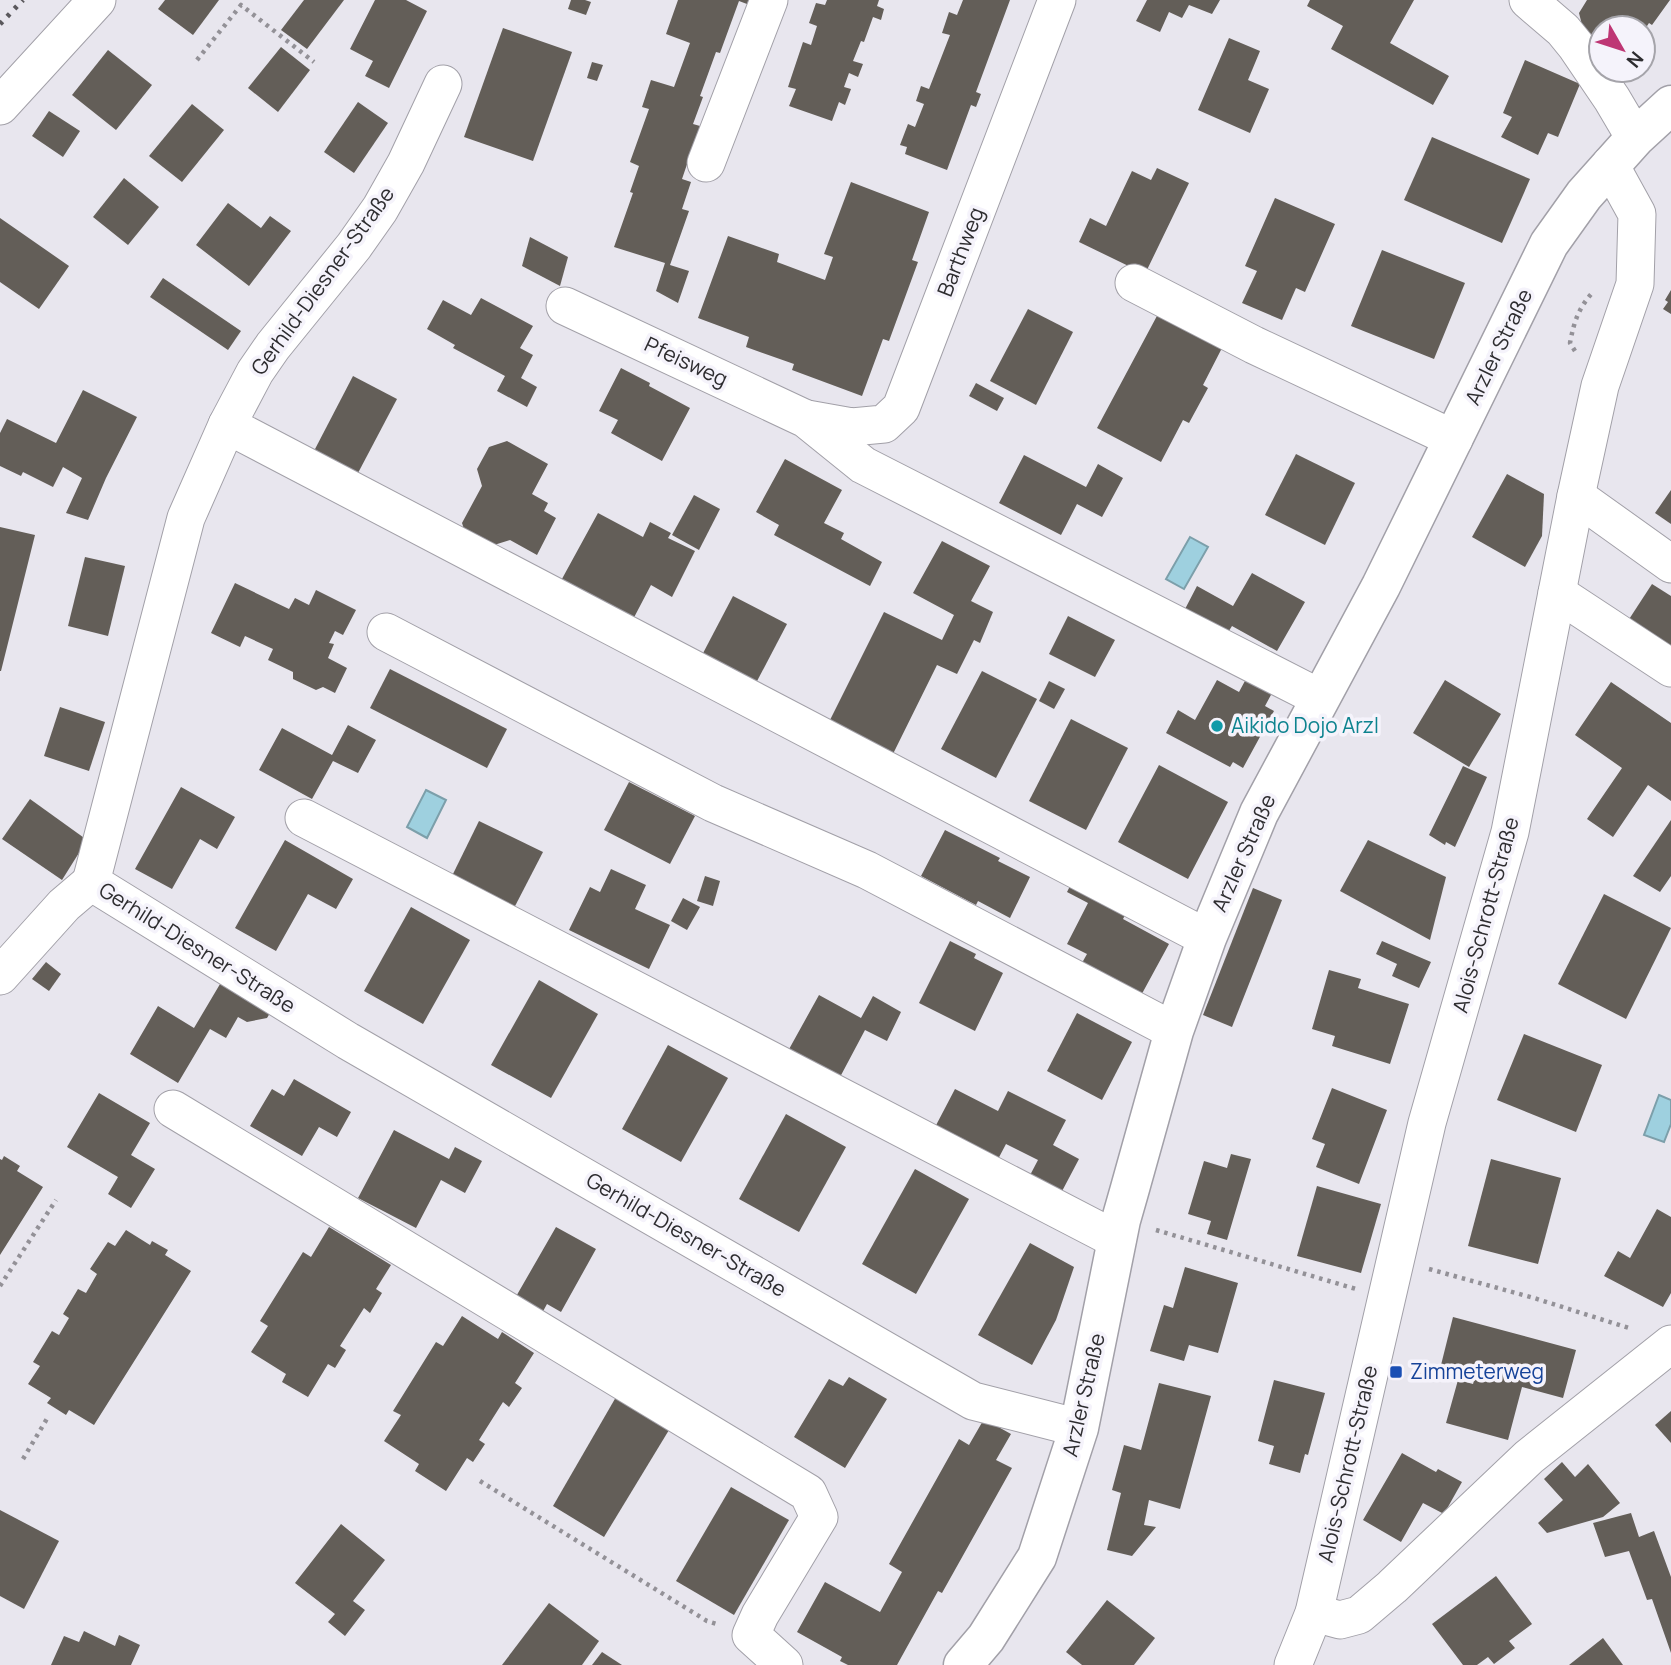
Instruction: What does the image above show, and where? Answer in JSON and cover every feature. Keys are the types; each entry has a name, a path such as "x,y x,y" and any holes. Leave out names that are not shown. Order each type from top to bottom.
{"main road":[{"name":"Arzler Straße","path":"963,1665 986,1638 1037,1557 1079,1428 1117,1240 1174,1031 1207,938 1259,813 1381,586 1549,244 1584,195 1622,151 1671,105"}],"street":[{"path":"0,106 97,0"},
{"path":"706,163 769,0"},
{"name":"Barthweg","path":"806,419 852,427 884,424 901,408 1056,0"},
{"name":"Alois-Schrott-Straße","path":"1293,1665 1314,1613 1427,1124 1510,832 1600,386 1635,284 1637,214 1612,99 1563,30 1528,0"},
{"name":"Gerhild-Diesner-Straße","path":"443,84 406,163 380,209 255,372 227,425 186,517 91,882 348,1041 973,1401 1079,1428"},
{"path":"1134,283 1254,345 1454,439"},
{"name":"Pfeisweg","path":"565,306 806,419"},
{"path":"806,419 863,465 1320,698"},
{"path":"227,425 1207,938"},
{"path":"1576,496 1671,564"},
{"path":"1557,593 1671,668"},
{"path":"386,632 713,803 867,870 1174,1031"},
{"path":"304,818 1117,1240"},
{"path":"0,976 65,905 91,882"},
{"path":"173,1108 808,1493 819,1517 760,1615 751,1635 784,1665"},
{"path":"1314,1613 1340,1620 1359,1615 1529,1457 1671,1344"}],"path":[{"path":"197,60 245,0"},
{"path":"241,5 314,62"},
{"path":"0,1286 56,1200"},
{"path":"1189,1239 1387,1298"},
{"path":"1395,1260 1534,1298 1634,1330"},
{"path":"23,1459 48,1417"},
{"path":"480,1481 707,1621 751,1635"}],"water":[{"path":"1190,537 1208,547 1184,589 1166,579"},
{"path":"426,790 446,800 427,838 407,827"},
{"path":"1659,1095 1671,1100 1671,1124 1664,1142 1644,1135"}],"building":[{"path":"165,0 219,0 193,35 158,9"},
{"path":"304,0 344,0 307,49 281,30"},
{"path":"375,0 406,0 427,11 389,88 365,76 373,61 350,49"},
{"path":"571,0 591,2 586,15 568,9"},
{"path":"678,0 749,0 747,4 739,1 720,53 716,52 693,124 700,126 682,179 691,182 682,209 689,211 670,265 689,271 678,303 656,291 665,263 614,247 633,193 630,192 639,166 630,162 649,109 642,107 651,80 674,87 690,43 666,34"},
{"path":"827,0 879,0 877,6 884,9 881,20 873,17 864,42 861,41 853,61 863,64 858,77 849,73 844,87 851,89 845,105 839,102 832,121 789,106 796,89 788,87 803,42 811,45 817,26 809,23 816,3 825,5"},
{"path":"963,0 1010,0 976,92 981,94 976,107 971,105 947,170 905,154 907,147 900,145 908,124 915,127 924,104 916,101 921,86 929,89 950,35 942,33 949,12 957,15"},
{"path":"1147,0 1220,0 1212,14 1189,5 1182,18 1169,12 1160,32 1136,21"},
{"path":"1310,0 1414,0 1390,43 1449,76 1433,105 1331,49 1343,26 1307,6"},
{"path":"1587,0 1670,0 1657,18 1657,14 1587,14 1587,31 1583,29 1579,13"},
{"path":"503,28 572,52 533,161 464,137"},
{"path":"1229,38 1260,51 1248,80 1269,89 1250,133 1198,110"},
{"path":"281,47 310,70 278,112 248,88"},
{"path":"108,50 152,85 116,130 72,95"},
{"path":"1525,60 1580,84 1558,137 1548,133 1538,155 1501,137 1512,117 1503,113"},
{"path":"592,62 603,65 597,81 587,78"},
{"path":"358,102 388,123 354,173 324,152"},
{"path":"192,104 224,130 182,182 149,156"},
{"path":"49,111 80,131 63,157 32,136"},
{"path":"1432,137 1530,179 1502,243 1404,200"},
{"path":"1157,168 1189,183 1145,274 1079,242 1090,218 1106,226 1132,171 1151,180"},
{"path":"124,178 159,207 128,245 93,217"},
{"path":"851,182 929,212 912,260 918,262 889,341 883,339 862,396 792,370 794,364 746,347 749,337 698,318 728,236 779,254 777,262 825,280 833,257 824,254"},
{"path":"1275,198 1335,224 1305,292 1296,288 1282,320 1242,303 1257,271 1245,266"},
{"path":"228,203 261,228 270,216 291,231 249,286 196,245"},
{"path":"0,218 69,266 39,309 0,282"},
{"path":"530,237 568,257 560,286 522,266"},
{"path":"1382,250 1465,283 1434,359 1351,326"},
{"path":"163,278 241,331 228,350 150,297"},
{"path":"1671,290 1671,314 1663,309"},
{"path":"481,298 533,326 520,348 533,355 521,378 537,387 527,407 497,391 505,376 453,348 455,345 427,329 443,300 471,315"},
{"path":"1028,309 1073,332 1036,405 990,381"},
{"path":"1158,314 1222,348 1203,385 1208,388 1189,423 1183,420 1161,462 1097,428"},
{"path":"621,368 690,408 662,461 611,433 618,420 599,411"},
{"path":"353,376 397,399 358,473 314,451"},
{"path":"976,383 1004,398 997,411 969,396"},
{"path":"83,390 137,417 88,520 66,513 82,478 63,467 53,487 23,472 21,476 0,466 0,433 7,419 56,443"},
{"path":"507,441 548,464 532,494 548,503 544,511 556,518 537,555 510,540 494,545 464,529 462,523 482,486 477,469 489,447"},
{"path":"1296,454 1355,483 1325,545 1265,515"},
{"path":"1024,455 1086,487 1098,464 1123,478 1102,517 1077,504 1061,535 999,503"},
{"path":"785,459 842,490 824,523 844,533 841,539 882,562 870,586 774,535 779,525 756,512"},
{"path":"1507,474 1544,494 1542,536 1525,567 1472,537"},
{"path":"1671,490 1671,524 1655,513"},
{"path":"694,495 720,509 699,550 672,535"},
{"path":"598,513 643,537 650,522 671,533 668,538 695,551 672,597 651,585 629,627 557,588"},
{"path":"0,527 35,535 1,671 0,671"},
{"path":"942,541 990,566 971,601 993,612 980,643 974,640 957,674 937,665 890,760 826,728 884,612 942,640 954,615 913,593"},
{"path":"85,557 125,566 108,636 68,626"},
{"path":"1252,573 1305,602 1277,651 1232,626 1222,642 1184,611 1197,586 1233,606"},
{"path":"235,583 289,609 295,598 309,605 316,590 356,610 343,635 335,631 329,643 334,644 328,658 347,668 335,693 323,687 316,690 293,679 293,672 268,660 273,649 245,636 240,647 211,633"},
{"path":"1652,584 1671,596 1671,661 1622,630"},
{"path":"733,596 787,624 755,685 701,657"},
{"path":"1068,616 1115,640 1095,677 1049,654"},
{"path":"390,669 507,729 487,768 370,708"},
{"path":"982,671 1037,699 996,778 941,749"},
{"name":"Aikido Dojo Arzl","path":"1246,679 1272,693 1265,706 1274,711 1243,768 1233,762 1230,767 1166,733 1178,710 1195,720 1217,680 1239,692"},
{"path":"1445,680 1501,714 1469,767 1413,733"},
{"path":"1049,681 1065,689 1054,709 1039,701"},
{"path":"1611,682 1671,723 1671,801 1648,785 1613,837 1587,819 1622,768 1575,735"},
{"path":"60,707 105,722 89,771 44,756"},
{"path":"1071,719 1128,748 1086,830 1029,801"},
{"path":"348,725 376,740 358,773 333,761 312,799 259,770 282,728 332,755"},
{"path":"1159,765 1228,802 1188,879 1118,842"},
{"path":"1463,766 1487,777 1455,847 1446,842 1445,845 1429,835"},
{"path":"629,782 695,816 670,864 604,830"},
{"path":"181,787 235,817 217,849 200,839 172,889 135,869"},
{"path":"30,799 87,840 62,880 2,839"},
{"path":"1671,820 1671,876 1660,892 1633,876"},
{"path":"479,821 543,852 513,910 451,878"},
{"path":"945,830 1000,858 998,861 1030,877 1010,918 978,901 976,905 921,876"},
{"path":"285,840 353,879 336,909 308,894 276,951 235,928"},
{"path":"1368,840 1446,877 1430,940 1340,891"},
{"path":"611,869 646,885 635,909 670,925 649,969 569,930 590,887 600,892"},
{"path":"705,876 720,881 713,906 697,901"},
{"path":"1074,878 1129,907 1123,919 1169,944 1138,1001 1078,970 1087,954 1067,944 1088,903 1067,892"},
{"path":"1253,888 1282,900 1232,1027 1203,1015"},
{"path":"1604,894 1671,928 1626,1019 1558,984"},
{"path":"683,898 700,907 687,930 671,921"},
{"path":"411,907 470,940 423,1024 364,991"},
{"path":"950,941 976,954 974,958 1003,973 975,1031 919,1003"},
{"path":"1382,941 1431,962 1419,988 1392,976 1397,964 1376,954"},
{"path":"46,962 61,974 49,991 32,979"},
{"path":"1329,970 1361,979 1358,988 1409,1004 1390,1064 1332,1046 1335,1036 1312,1029"},
{"path":"223,979 273,1008 267,1018 247,1022 238,1017 226,1038 210,1029 178,1083 130,1054 158,1006 194,1028"},
{"path":"539,980 598,1014 551,1098 491,1065"},
{"path":"819,995 861,1018 873,996 901,1012 887,1041 865,1030 839,1079 788,1051"},
{"path":"1077,1013 1132,1042 1102,1100 1047,1071"},
{"path":"1524,1034 1602,1065 1576,1132 1497,1100"},
{"path":"668,1045 728,1078 681,1162 622,1129"},
{"path":"294,1079 351,1112 337,1137 319,1127 302,1156 250,1126 272,1089 284,1096"},
{"path":"1332,1088 1387,1110 1359,1184 1316,1167 1325,1144 1312,1139"},
{"path":"955,1089 998,1111 1008,1091 1066,1120 1053,1145 1079,1159 1060,1195 1028,1179 1038,1160 1006,1144 996,1163 933,1131"},
{"path":"99,1093 150,1123 131,1155 155,1169 131,1208 108,1194 118,1177 67,1147"},
{"path":"786,1114 846,1147 799,1232 739,1199"},
{"path":"394,1130 449,1159 455,1147 482,1161 465,1193 441,1180 416,1228 358,1198"},
{"path":"1231,1154 1251,1159 1227,1240 1207,1234 1211,1221 1188,1214 1204,1161 1227,1168"},
{"path":"4,1156 20,1166 17,1171 43,1187 0,1255 0,1159"},
{"path":"1491,1159 1561,1178 1538,1264 1468,1246"},
{"path":"915,1169 969,1199 916,1294 862,1264"},
{"path":"1317,1186 1381,1204 1361,1273 1297,1256"},
{"path":"1657,1209 1671,1217 1671,1293 1663,1307 1604,1276 1618,1251 1630,1258"},
{"path":"329,1227 391,1265 376,1289 382,1293 370,1313 364,1308 340,1346 346,1350 335,1368 328,1364 308,1397 282,1382 286,1374 251,1352 268,1326 260,1321 303,1252 311,1257"},
{"path":"556,1227 596,1249 561,1312 547,1304 541,1315 514,1300"},
{"path":"126,1230 150,1245 152,1241 168,1250 165,1255 191,1271 94,1425 69,1410 66,1415 47,1403 51,1398 28,1384 40,1366 33,1362 52,1331 59,1335 69,1318 63,1314 78,1289 86,1293 97,1274 90,1269 108,1242 115,1246"},
{"path":"1030,1243 1074,1267 1056,1320 1032,1365 978,1335"},
{"path":"1185,1267 1238,1283 1218,1353 1189,1345 1184,1361 1150,1351 1164,1305 1173,1308"},
{"path":"462,1316 498,1339 502,1332 534,1353 515,1383 522,1388 509,1407 503,1402 479,1440 485,1444 473,1462 467,1458 446,1491 415,1471 419,1464 384,1441 401,1415 393,1411 436,1342 443,1346"},
{"path":"1453,1317 1576,1350 1563,1398 1522,1387 1508,1440 1446,1423 1458,1380 1473,1384 1476,1374 1441,1365"},
{"path":"849,1377 887,1399 845,1468 794,1437 829,1379 843,1386"},
{"path":"1274,1380 1325,1393 1308,1455 1305,1454 1300,1473 1269,1464 1274,1446 1258,1441"},
{"path":"1159,1383 1211,1396 1180,1509 1149,1500 1144,1525 1156,1527 1132,1556 1107,1550 1121,1493 1112,1490 1124,1445 1141,1450"},
{"path":"616,1397 669,1430 604,1537 553,1506"},
{"path":"1671,1411 1671,1443 1655,1425"},
{"path":"984,1419 1011,1434 996,1460 1012,1468 942,1593 938,1591 897,1665 848,1665 840,1661 842,1657 797,1632 825,1582 880,1612 902,1572 889,1564 959,1439 969,1445"},
{"path":"1402,1453 1436,1472 1438,1469 1462,1482 1444,1514 1423,1503 1401,1542 1363,1520"},
{"path":"1562,1462 1575,1477 1588,1464 1620,1503 1603,1517 1547,1533 1538,1523 1563,1500 1544,1479"},
{"path":"731,1487 789,1520 734,1615 676,1581"},
{"path":"0,1510 59,1541 24,1609 0,1596"},
{"path":"1631,1513 1639,1537 1654,1531 1671,1577 1671,1653 1652,1599 1647,1600 1629,1551 1605,1557 1593,1523"},
{"path":"341,1524 385,1560 353,1601 365,1610 345,1636 328,1622 335,1614 295,1583"},
{"path":"1496,1576 1532,1624 1509,1641 1515,1648 1494,1664 1488,1657 1477,1665 1463,1665 1432,1624"},
{"path":"1107,1600 1155,1638 1134,1665 1082,1665 1066,1652"},
{"path":"549,1603 599,1641 582,1665 502,1665"},
{"path":"84,1631 115,1646 119,1635 140,1645 131,1665 51,1665 64,1636 79,1642"},
{"path":"1603,1638 1623,1665 1569,1665"},
{"path":"602,1652 622,1665 592,1665"}],"railway":[{"path":"0,24 23,0"}],"place":[{"name":"Aikido Dojo Arzl","path":"1217,726"},
{"name":"Zimmeterweg","path":"1396,1372"}]}
